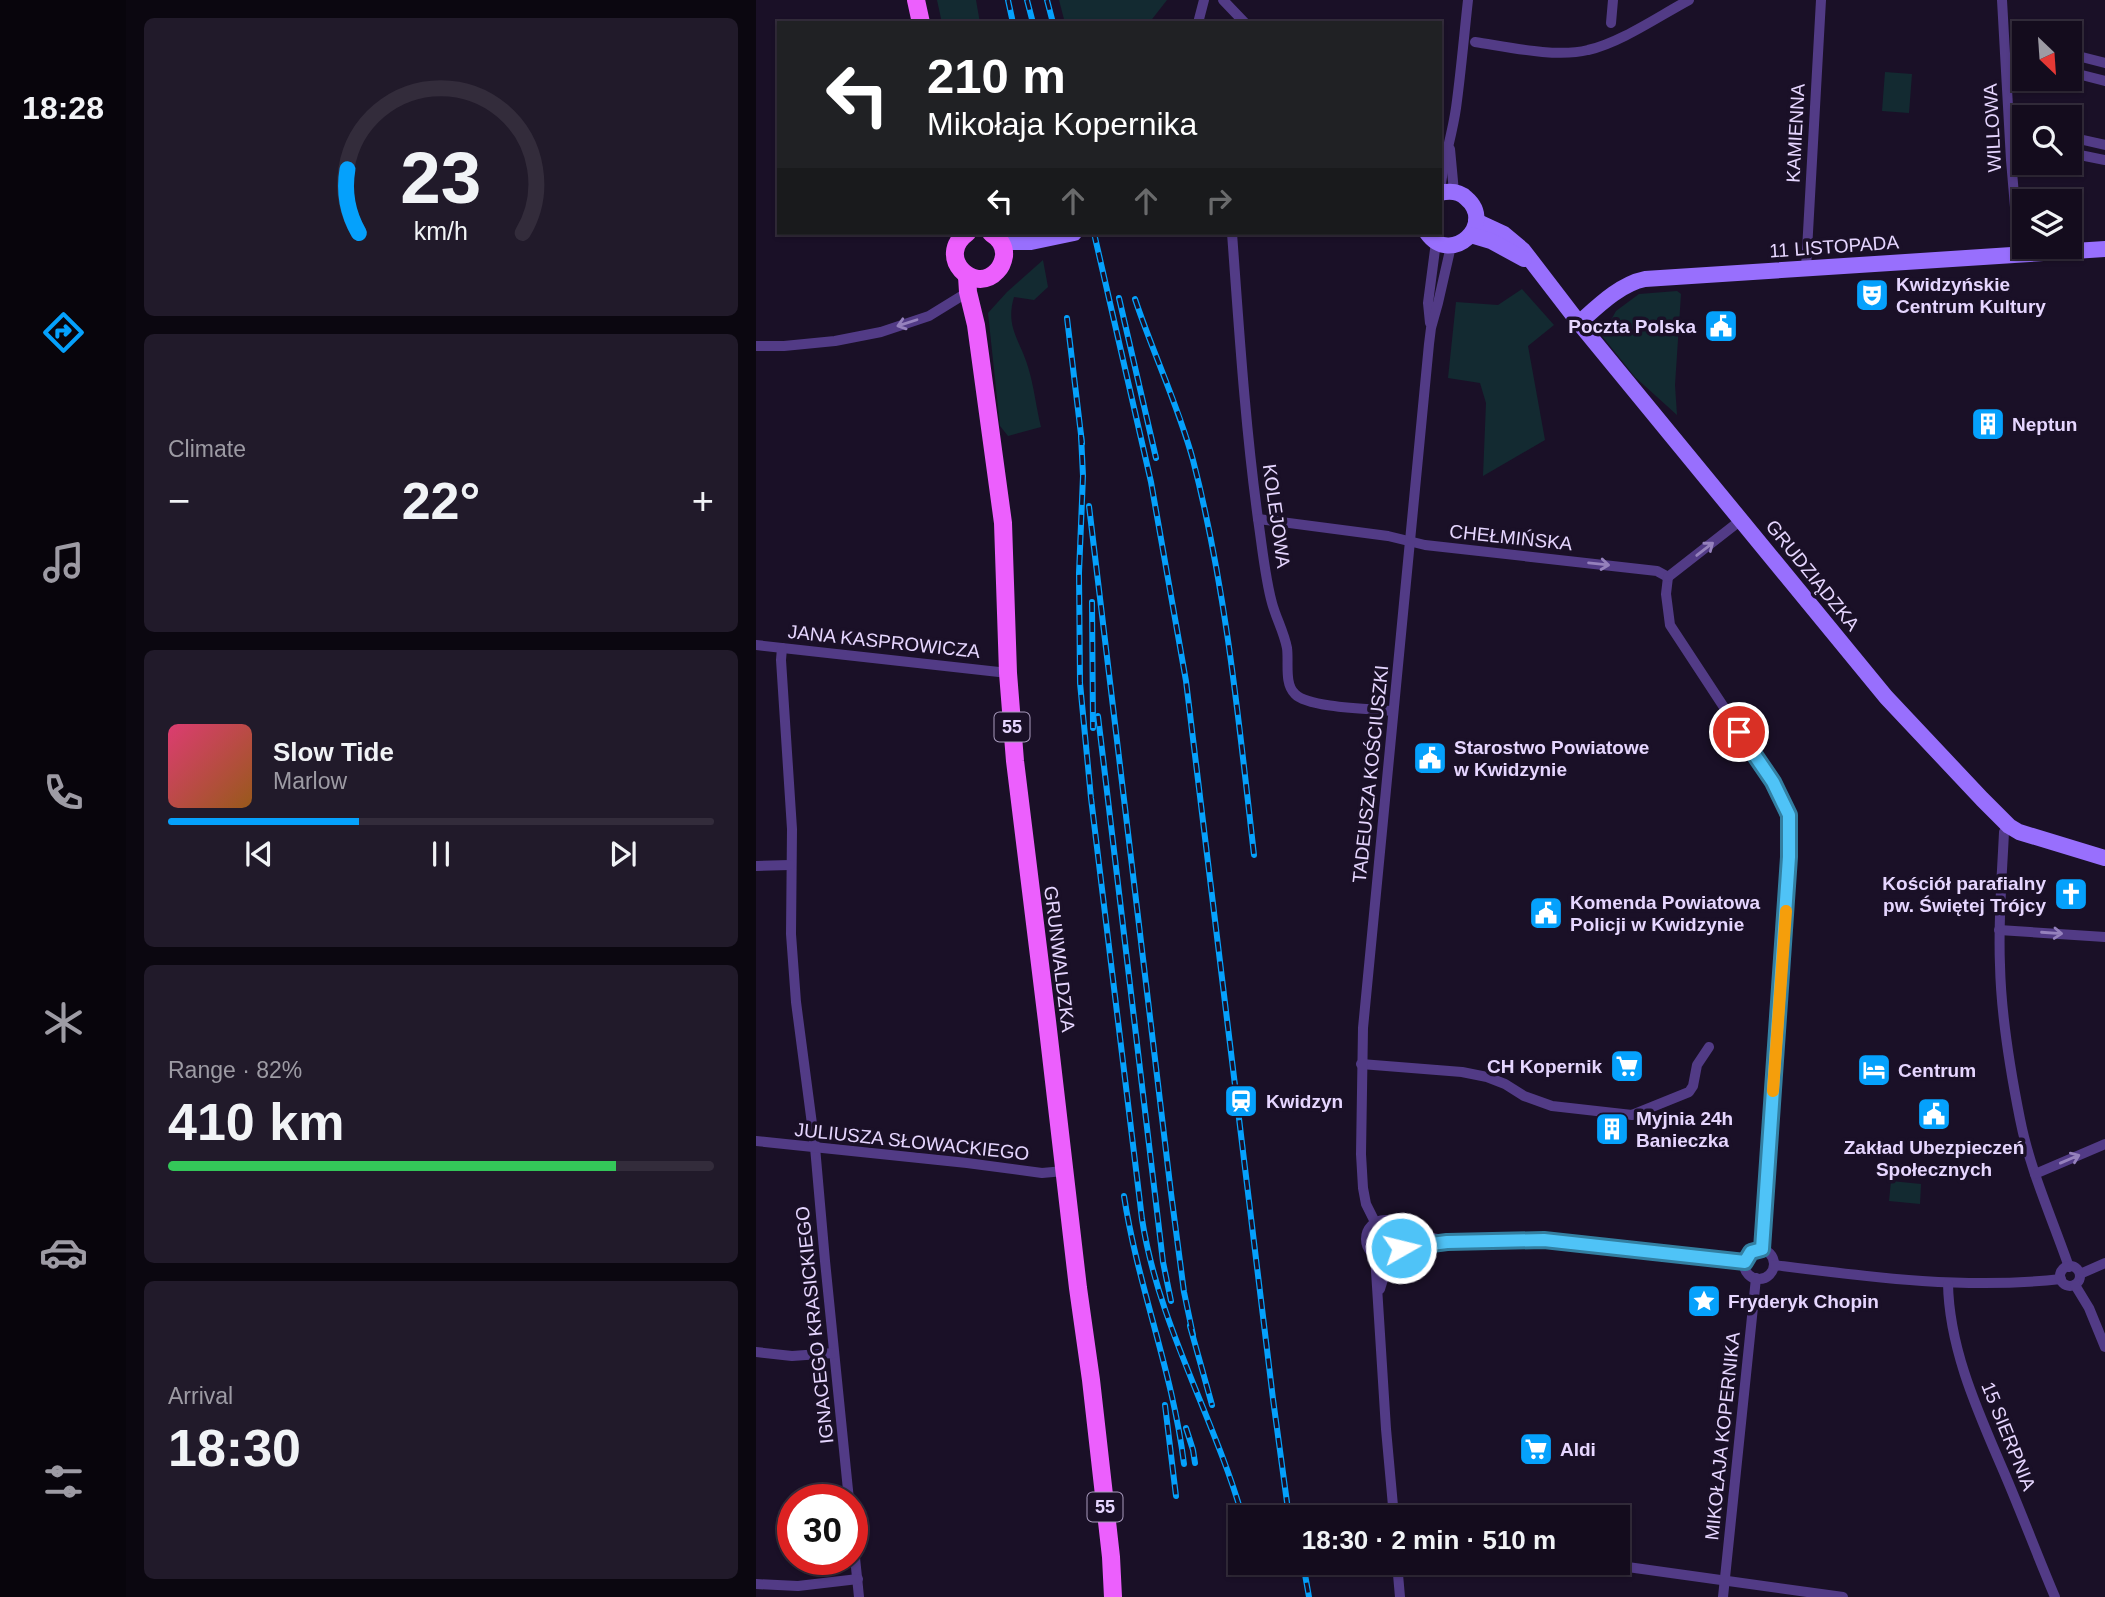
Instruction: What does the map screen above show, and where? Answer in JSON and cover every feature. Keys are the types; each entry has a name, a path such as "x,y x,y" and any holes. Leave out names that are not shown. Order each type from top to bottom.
{"main road":[{"path":"916,0 921,21"},
{"path":"963,235 954,251 955,261 973,282"},
{"name":"55","path":"973,282 999,269 999,243"},
{"name":"GRUNWALDZKA","path":"973,282 976,325 1003,523 1008,673 1015,761 1091,1380 1114,1597"}],"street":[{"path":"1199,21 1204,0"},
{"path":"1223,0 1243,21"},
{"path":"1445,193 1468,0"},
{"path":"1611,23 1613,0"},
{"path":"1475,42 1549,52 1587,51 1609,43 1689,0"},
{"name":"KAMIENNA","path":"1806,268 1821,0"},
{"name":"WILLOWA","path":"2002,0 2013,189"},
{"path":"2082,57 2105,63"},
{"path":"2082,75 2105,81"},
{"path":"2082,140 2105,145"},
{"path":"1445,193 1442,163 1449,146"},
{"path":"2082,155 2105,160"},
{"path":"1438,240 1465,240 1474,228 1476,213 1468,199 1445,193"},
{"name":"GRUDZIĄDZKA","path":"1474,228 1514,241 1886,697 2009,826 2026,834 2105,858"},
{"path":"999,243 1037,241 1065,235"},
{"name":"KOLEJOWA","path":"1231,235 1242,376 1258,519 1272,603 1287,649 1288,676 1292,692 1301,700 1394,711"},
{"name":"TADEUSZA KOŚCIUSZKI","path":"1375,1222 1366,1204 1363,1188 1361,1064 1381,827 1431,328 1428,303 1438,240"},
{"name":"11 LISTOPADA","path":"2082,250 2105,249"},
{"name":"11 LISTOPADA","path":"1579,323 1623,288 1634,281 1644,279 2012,254"},
{"path":"756,346 835,341 881,332 929,316 973,282"},
{"name":"CHEŁMIŃSKA","path":"1258,519 1388,536 1424,545 1657,571 1668,577"},
{"path":"1741,520 1668,577 1666,594 1670,625 1773,782 1789,815 1789,857 1762,1249"},
{"name":"JANA KASPROWICZA","path":"756,645 1008,673"},
{"name":"IGNACEGO KRASICKIEGO","path":"782,648 792,829 791,934 796,1002 815,1147 847,1484"},
{"path":"2009,826 2004,832 1999,930 2000,968 2010,1055 2020,1121 2035,1174 2068,1267"},
{"path":"756,866 790,865"},
{"path":"1999,930 2105,937"},
{"path":"1361,1064 1462,1072 1496,1081 1524,1096 1552,1106 1632,1115 1689,1092 1693,1086 1697,1065 1709,1047"},
{"name":"JULIUSZA SŁOWACKIEGO","path":"756,1141 1042,1173 1064,1171"},
{"path":"2035,1174 2105,1144"},
{"path":"1391,1221 1403,1232 1401,1248 1390,1257 1382,1258 1369,1250 1366,1235 1375,1222 1391,1221"},
{"path":"1403,1232 1447,1242"},
{"path":"1401,1248 1447,1242 1569,1241 1745,1262"},
{"path":"1762,1249 1771,1255 1774,1265 1768,1276 1756,1278 1747,1272 1745,1262 1751,1252 1762,1249"},
{"path":"1375,1255 1393,1505"},
{"path":"1378,1295 1390,1257"},
{"path":"2080,1274 2105,1263"},
{"path":"1774,1265 1948,1283 2031,1283 2061,1279"},
{"path":"2068,1267 2074,1267 2080,1274 2075,1285 2067,1286 2061,1279 2061,1273 2068,1267"},
{"name":"MIKOŁAJA KOPERNIKA","path":"1723,1597 1756,1278"},
{"name":"15 SIERPNIA","path":"1948,1283 1954,1330 1973,1397 2055,1597"},
{"path":"2075,1285 2090,1308 2105,1347"},
{"path":"756,1352 792,1356 834,1353"},
{"path":"1630,1568 1843,1597"},
{"path":"857,1575 859,1597"},
{"path":"1399,1575 1400,1597"},
{"path":"756,1584 798,1586 858,1580"}],"shaded area":[{"path":"937,0 976,0 980,21 942,21"},
{"path":"1059,0 1167,0 1151,21 1064,21"},
{"path":"1885,72 1912,74 1909,113 1882,111"},
{"path":"1043,260 1048,287 1034,300 1014,297 1011,317 1030,374 1041,427 1008,436 1000,426 988,313"},
{"path":"1522,289 1554,325 1528,346 1545,440 1483,476 1486,403 1480,383 1448,378 1456,302 1498,305"},
{"path":"1677,291 1681,294 1675,385 1677,415 1635,377 1602,336 1616,311 1639,294"},
{"path":"1891,1181 1921,1184 1920,1204 1889,1201"}],"railway":[{"path":"1008,0 1013,21"},
{"path":"1027,0 1032,21"},
{"path":"1047,0 1052,21"},
{"path":"1094,235 1151,482 1186,681 1287,1505"},
{"path":"1119,298 1156,458"},
{"path":"1135,299 1187,440 1204,508 1223,606 1254,855"},
{"path":"1067,318 1082,443"},
{"path":"1081,435 1083,476 1079,573 1080,683 1091,798 1142,1219 1160,1295 1239,1505"},
{"path":"1089,506 1171,1193 1184,1292 1193,1335"},
{"path":"1092,602 1093,728"},
{"path":"1098,716 1163,1262 1171,1301"},
{"path":"1124,1196 1172,1397 1184,1464"},
{"path":"1190,1326 1212,1405"},
{"path":"1165,1405 1176,1496"},
{"path":"1186,1428 1195,1463"},
{"path":"1305,1575 1309,1597"}],"slow traffic":[{"path":"1773,1091 1786,911"}],"place":[{"name":"Kwidzyńskie Centrum Kultury","path":"1872,295"},
{"name":"Poczta Polska","path":"1721,326"},
{"name":"Neptun","path":"1988,424"},
{"name":"Starostwo Powiatowe w Kwidzynie","path":"1430,758"},
{"name":"Kościół parafialny pw. Świętej Trójcy","path":"2071,894"},
{"name":"Komenda Powiatowa Policji w Kwidzynie","path":"1546,913"},
{"name":"CH Kopernik","path":"1627,1066"},
{"name":"Centrum","path":"1874,1070"},
{"name":"Kwidzyn","path":"1241,1101"},
{"name":"Zakład Ubezpieczeń Społecznych","path":"1934,1114"},
{"name":"Myjnia 24h Banieczka","path":"1612,1129"},
{"name":"Fryderyk Chopin","path":"1704,1301"},
{"name":"Aldi","path":"1536,1449"}],"route":[{"path":"1401,1248 1447,1242 1569,1241 1745,1262 1746,1256 1751,1252 1762,1249 1790,847 1789,815 1773,782 1739,732"}]}
